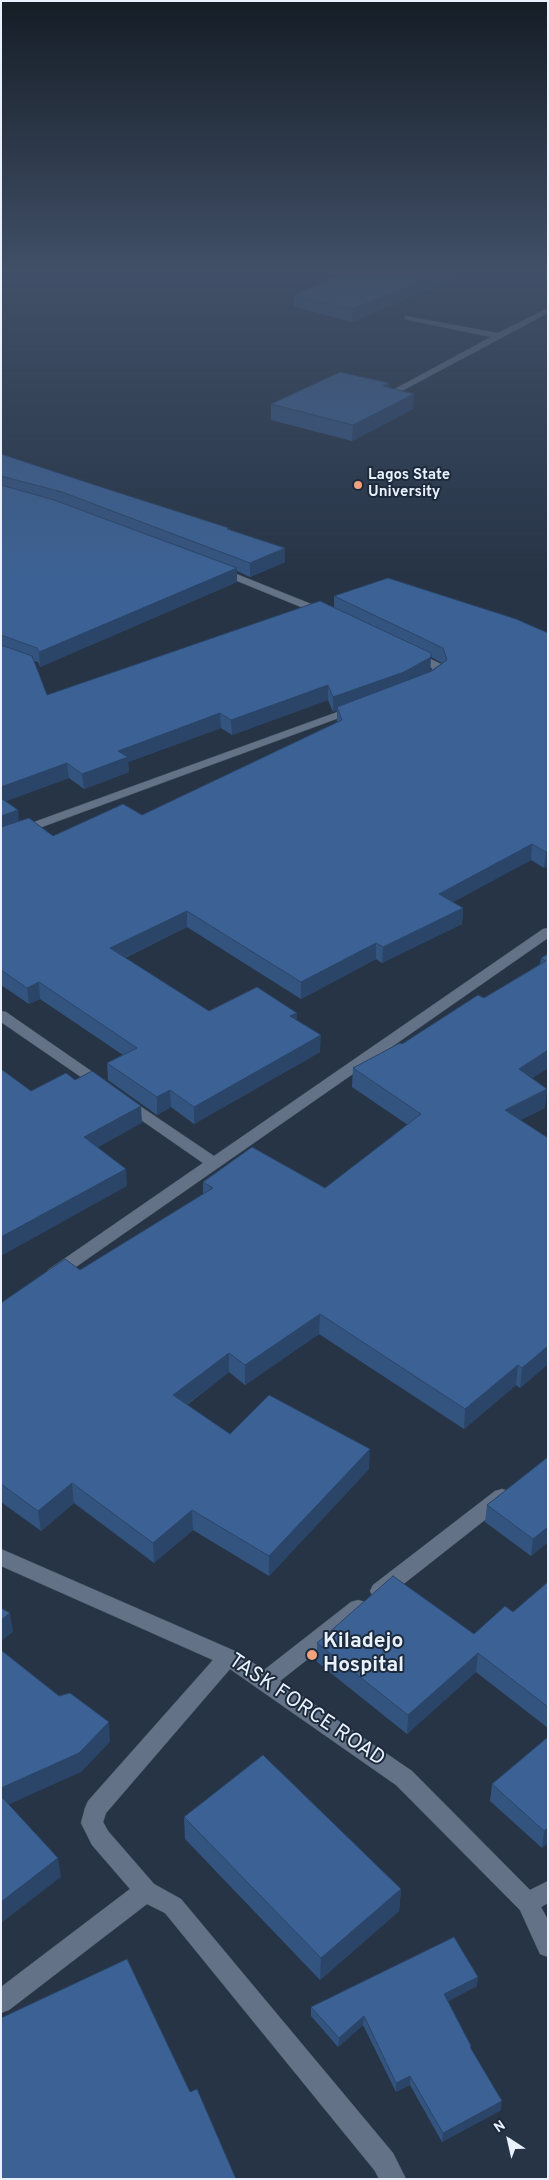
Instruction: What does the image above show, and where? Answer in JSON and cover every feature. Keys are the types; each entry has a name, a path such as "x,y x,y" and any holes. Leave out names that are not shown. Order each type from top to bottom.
{"street":[{"path":"395,391 422,377"},
{"path":"212,568 303,602 336,618"},
{"path":"404,648 436,666 438,674 418,686"},
{"path":"1,838 362,706"},
{"path":"42,1283 548,932"},
{"path":"1,1015 213,1164"},
{"path":"265,1681 516,1485"},
{"name":"TASK FORCE ROAD","path":"1,1557 228,1656 404,1778 528,1903 548,1946"},
{"path":"228,1656 96,1808 92,1823 100,1838 146,1891 173,1906 384,2162 393,2179"},
{"path":"1,2002 146,1891"},
{"path":"528,1903 548,1891"}],"building":[{"path":"330,377 361,377 389,383 383,386 414,394 353,425 271,404"},
{"path":"1,454 285,548 250,563 62,492 1,476"},
{"path":"1,485 54,500 237,568 39,652 37,648 1,635"},
{"path":"388,578 516,619 548,633 548,851 546,852 532,844 439,894 463,908 383,947 376,943 301,982 187,911 110,948 209,1011 257,987 297,1013 290,1016 321,1035 194,1107 170,1090 157,1097 107,1063 137,1048 39,982 27,988 1,970 1,827 29,818 53,836 123,804 142,815 342,720 337,707 432,671 447,660 443,648 334,596"},
{"path":"320,601 431,653 431,657 404,672 333,697 328,685 231,720 220,713 118,751 128,757 82,774 67,763 1,787 1,645 32,656 47,695"},
{"path":"1,798 18,810 1,816"},
{"path":"548,954 548,1050 519,1069 547,1089 505,1110 548,1138 548,1346 522,1368 518,1365 465,1409 320,1314 245,1365 229,1353 173,1395 230,1434 269,1395 370,1449 269,1556 192,1510 153,1543 72,1483 38,1511 1,1484 1,1303 65,1259 80,1270 213,1188 203,1182 252,1147 325,1188 421,1114 353,1068 400,1043 402,1044 478,995 484,998 546,961 541,958"},
{"path":"1,1069 31,1091 66,1073 75,1080 92,1071 141,1106 84,1137 126,1169 1,1237"},
{"path":"548,1457 548,1527 533,1539 487,1505"},
{"path":"393,1576 474,1634 505,1606 513,1612 548,1582 548,1707 478,1653 408,1715 317,1643"},
{"path":"1,1608 10,1613 1,1620"},
{"path":"1,1650 59,1696 70,1693 109,1722 79,1753 1,1788"},
{"path":"548,1737 548,1828 544,1831 492,1784"},
{"path":"263,1755 401,1889 321,1958 184,1817"},
{"path":"1,1796 58,1858 1,1902"},
{"path":"454,1937 478,1977 444,1994 470,2047 502,2101 443,2133 410,2076 396,2083 364,2016 339,2038 311,2007"},
{"path":"127,1959 190,2092 197,2089 236,2179 1,2179 1,2018"}],"place":[{"name":"Lagos State University","path":"358,485"},
{"name":"Kiladejo Hospital","path":"312,1655"}]}
